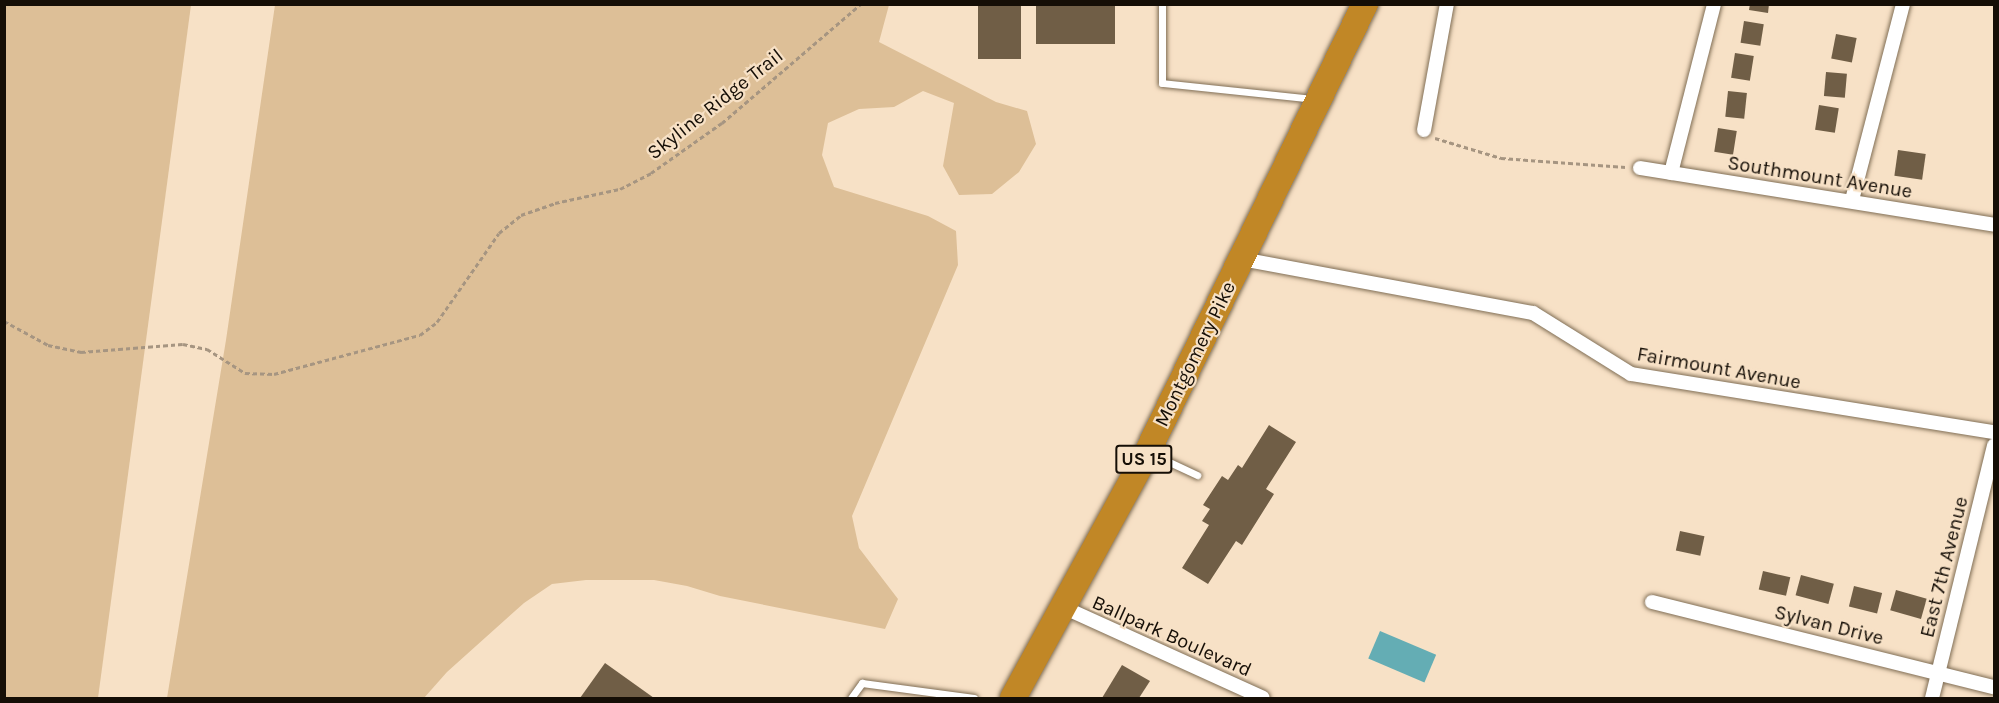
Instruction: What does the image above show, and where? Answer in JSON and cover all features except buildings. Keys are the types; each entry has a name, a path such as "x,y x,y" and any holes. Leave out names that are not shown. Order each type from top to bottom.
{"highway":[{"name":"Montgomery Pike","path":"1013,699 1065,609 1147,452 1365,4"}],"street":[{"path":"1424,130 1447,4"},
{"path":"1671,173 1714,4"},
{"path":"1852,200 1903,4"},
{"name":"Southmount Avenue","path":"1640,168 1852,200 1995,225"},
{"name":"Fairmount Avenue","path":"1241,259 1533,313 1632,374 1995,432"},
{"name":"East 7th Avenue","path":"1932,699 1995,445"},
{"name":"Sylvan Drive","path":"1653,602 1995,687"},
{"name":"Ballpark Boulevard","path":"1065,609 1263,699"}],"lane":[{"path":"1162,4 1162,82 1318,100"},
{"path":"1147,452 1197,475"},
{"path":"851,699 862,683 974,699"}],"path":[{"name":"Skyline Ridge Trail","path":"4,321 48,345 81,352 183,345 207,349 245,373 274,374 420,335 437,322 499,233 521,215 555,203 620,189 651,173 722,123 861,4"},
{"path":"1424,130 1444,143 1501,158 1640,168"}],"shaded area":[{"path":"4,5 191,5 98,698 5,698"},
{"path":"275,5 889,5 879,42 996,102 1027,111 1036,144 1019,172 992,194 959,195 943,166 954,103 923,91 894,107 859,109 828,123 822,155 834,187 928,216 956,231 958,265 852,516 859,548 898,599 885,629 720,596 687,586 654,580 586,580 552,584 524,603 447,672 424,698 167,698 226,340"}],"water":[{"path":"1380,631 1436,655 1424,682 1368,659"}]}
